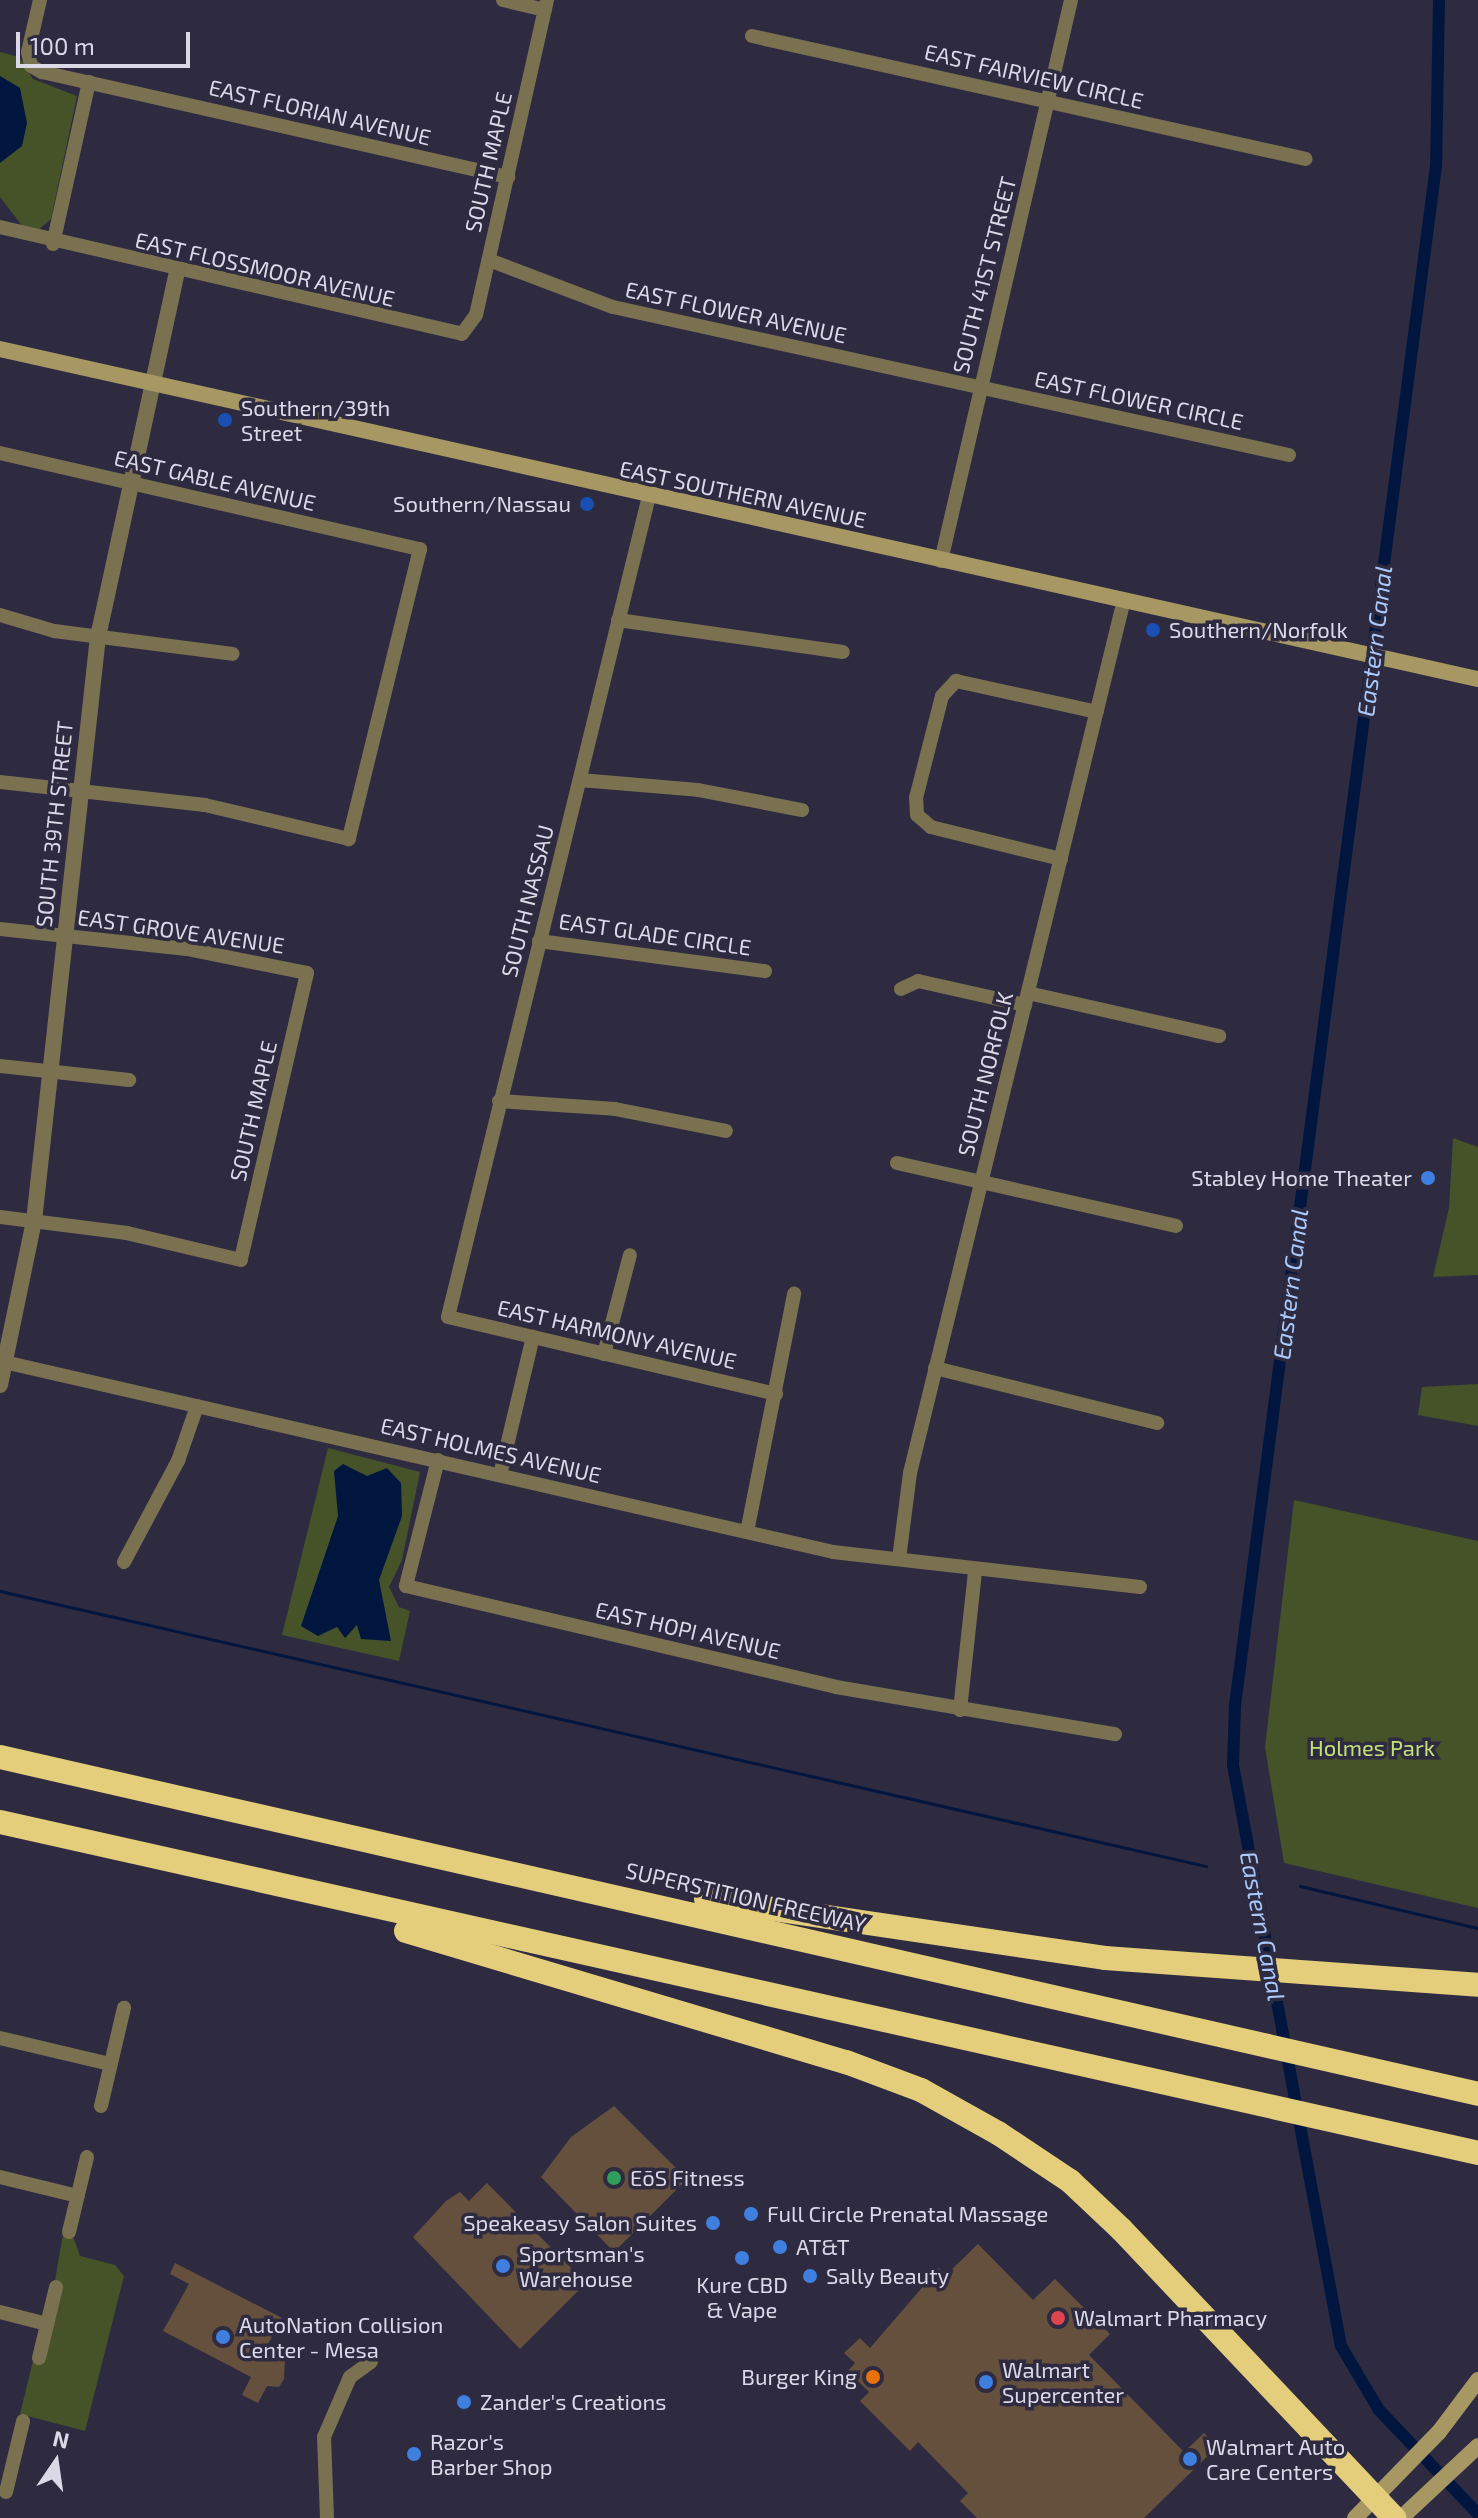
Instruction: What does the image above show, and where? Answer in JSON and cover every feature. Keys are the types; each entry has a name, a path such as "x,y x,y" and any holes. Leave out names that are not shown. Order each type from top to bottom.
{"highway":[{"name":"SUPERSTITION FREEWAY","path":"0,1757 624,1895 1478,2094"},
{"path":"0,1822 226,1877 767,2036 958,2109 1070,2181 1394,2518"},
{"path":"226,1877 1265,2109 1478,2153"},
{"path":"624,1895 683,1895 949,1938 1208,1967 1478,1985"}],"main road":[{"name":"EAST SOUTHERN AVENUE","path":"0,349 1478,679"},
{"path":"1355,2518 1439,2432 1478,2380"},
{"path":"1401,2518 1478,2446"}],"street":[{"name":"EAST FLORIAN AVENUE","path":"40,0 31,66 89,82 508,177"},
{"path":"503,0 546,5"},
{"name":"SOUTH 41ST STREET","path":"941,561 1071,0"},
{"name":"SOUTH MAPLE","path":"468,331 489,260 546,5"},
{"name":"EAST FAIRVIEW CIRCLE","path":"752,36 1306,159"},
{"path":"53,244 89,82"},
{"name":"EAST FLOSSMOOR AVENUE","path":"0,227 53,244 449,334 468,331"},
{"name":"EAST FLOWER AVENUE","path":"489,260 613,307 980,388"},
{"name":"SOUTH 39TH STREET","path":"0,1385 34,1221 98,637 128,483 177,272"},
{"name":"EAST FLOWER CIRCLE","path":"980,388 1289,455"},
{"name":"EAST GABLE AVENUE","path":"0,453 420,549 349,839 205,805 80,790"},
{"name":"SOUTH NASSAU","path":"448,1317 649,496"},
{"name":"SOUTH NORFOLK","path":"899,1559 935,1368 1124,600"},
{"path":"0,615 98,637 233,654"},
{"path":"618,620 843,652"},
{"path":"1061,859 931,827 917,815 942,696 956,681 1097,712"},
{"path":"580,780 698,790 802,810"},
{"path":"0,782 80,790"},
{"name":"EAST GROVE AVENUE","path":"0,929 307,973"},
{"name":"EAST GLADE CIRCLE","path":"539,941 765,971"},
{"name":"SOUTH MAPLE","path":"34,1221 241,1260 307,973"},
{"path":"901,989 918,981 1219,1036"},
{"path":"0,1066 129,1080"},
{"path":"499,1101 615,1109 726,1131"},
{"path":"897,1163 1176,1226"},
{"path":"0,1217 34,1221"},
{"path":"604,1354 630,1255"},
{"path":"747,1532 794,1294"},
{"name":"EAST HARMONY AVENUE","path":"448,1317 776,1394"},
{"path":"500,1475 533,1337"},
{"name":"EAST HOLMES AVENUE","path":"3,1362 747,1532 975,1571 1140,1587"},
{"path":"935,1368 1157,1423"},
{"path":"124,1562 178,1461 197,1406"},
{"name":"EAST HOPI AVENUE","path":"438,1460 406,1586 960,1710 1115,1734"},
{"path":"960,1710 975,1571"},
{"path":"101,2106 124,2008"},
{"path":"0,2038 110,2064"},
{"path":"69,2232 87,2157"},
{"path":"0,2177 78,2196"},
{"path":"39,2358 56,2287"},
{"path":"0,2312 47,2324"},
{"path":"327,2518 324,2437 350,2377 371,2362"},
{"path":"6,2492 7,2454 23,2421"}],"green space":[{"path":"0,52 19,57 33,79 77,96 51,219 37,231 23,227 0,197"},
{"path":"1453,1138 1478,1147 1478,1275 1433,1277 1449,1208"},
{"path":"1478,1384 1478,1426 1418,1415 1422,1387"},
{"path":"328,1448 420,1472 402,1560 389,1587 399,1607 410,1611 399,1661 282,1635"},
{"name":"Holmes Park","path":"1294,1500 1478,1541 1478,1908 1284,1863 1265,1747"},
{"path":"63,2234 73,2236 80,2256 115,2265 124,2276 85,2431 20,2414 33,2361 41,2362"}],"water":[{"path":"0,76 20,88 27,123 22,146 0,163"},
{"path":"343,1464 367,1476 387,1468 401,1483 402,1516 379,1580 391,1641 361,1639 357,1625 345,1638 337,1627 318,1636 301,1626 338,1516 334,1471"}],"building":[{"name":"EōS Fitness","path":"614,2106 687,2179 614,2252 541,2177 571,2137"},
{"name":"Sportsman's Warehouse","path":"487,2183 586,2283 520,2349 413,2237 446,2201 460,2192 469,2201"},
{"name":"Walmart Supercenter","path":"978,2244 1033,2300 1055,2279 1110,2334 1089,2355 1184,2452 1204,2433 1217,2447 1144,2518 977,2518 960,2501 968,2493 918,2442 910,2451 860,2401 869,2392 848,2371 855,2363 844,2353 860,2338 870,2348 939,2268 946,2275"},
{"name":"AutoNation Collision Center - Mesa","path":"175,2263 282,2318 268,2344 285,2358 284,2379 279,2387 267,2386 258,2403 242,2395 251,2377 163,2331 189,2284 170,2274"}],"waterway":[{"name":"Eastern Canal","path":"1439,0 1436,166 1235,1705 1233,1765 1341,2346 1379,2410 1478,2514"},
{"path":"0,1591 1206,1866"},
{"path":"1300,1886 1478,1928"}],"place":[{"name":"Southern/39th Street","path":"225,420"},
{"name":"Southern/Nassau","path":"587,504"},
{"name":"Southern/Norfolk","path":"1153,630"},
{"name":"Stabley Home Theater","path":"1428,1178"},
{"name":"EōS Fitness","path":"614,2178"},
{"name":"Full Circle Prenatal Massage","path":"751,2214"},
{"name":"Speakeasy Salon Suites","path":"713,2223"},
{"name":"AT&T","path":"780,2247"},
{"name":"Kure CBD & Vape","path":"742,2258"},
{"name":"Sportsman's Warehouse","path":"503,2266"},
{"name":"Sally Beauty","path":"810,2276"},
{"name":"Walmart Pharmacy","path":"1058,2318"},
{"name":"AutoNation Collision Center - Mesa","path":"223,2337"},
{"name":"Burger King","path":"873,2377"},
{"name":"Walmart Supercenter","path":"986,2382"},
{"name":"Zander's Creations","path":"464,2402"},
{"name":"Razor's Barber Shop","path":"414,2454"},
{"name":"Walmart Auto Care Centers","path":"1190,2459"}]}
